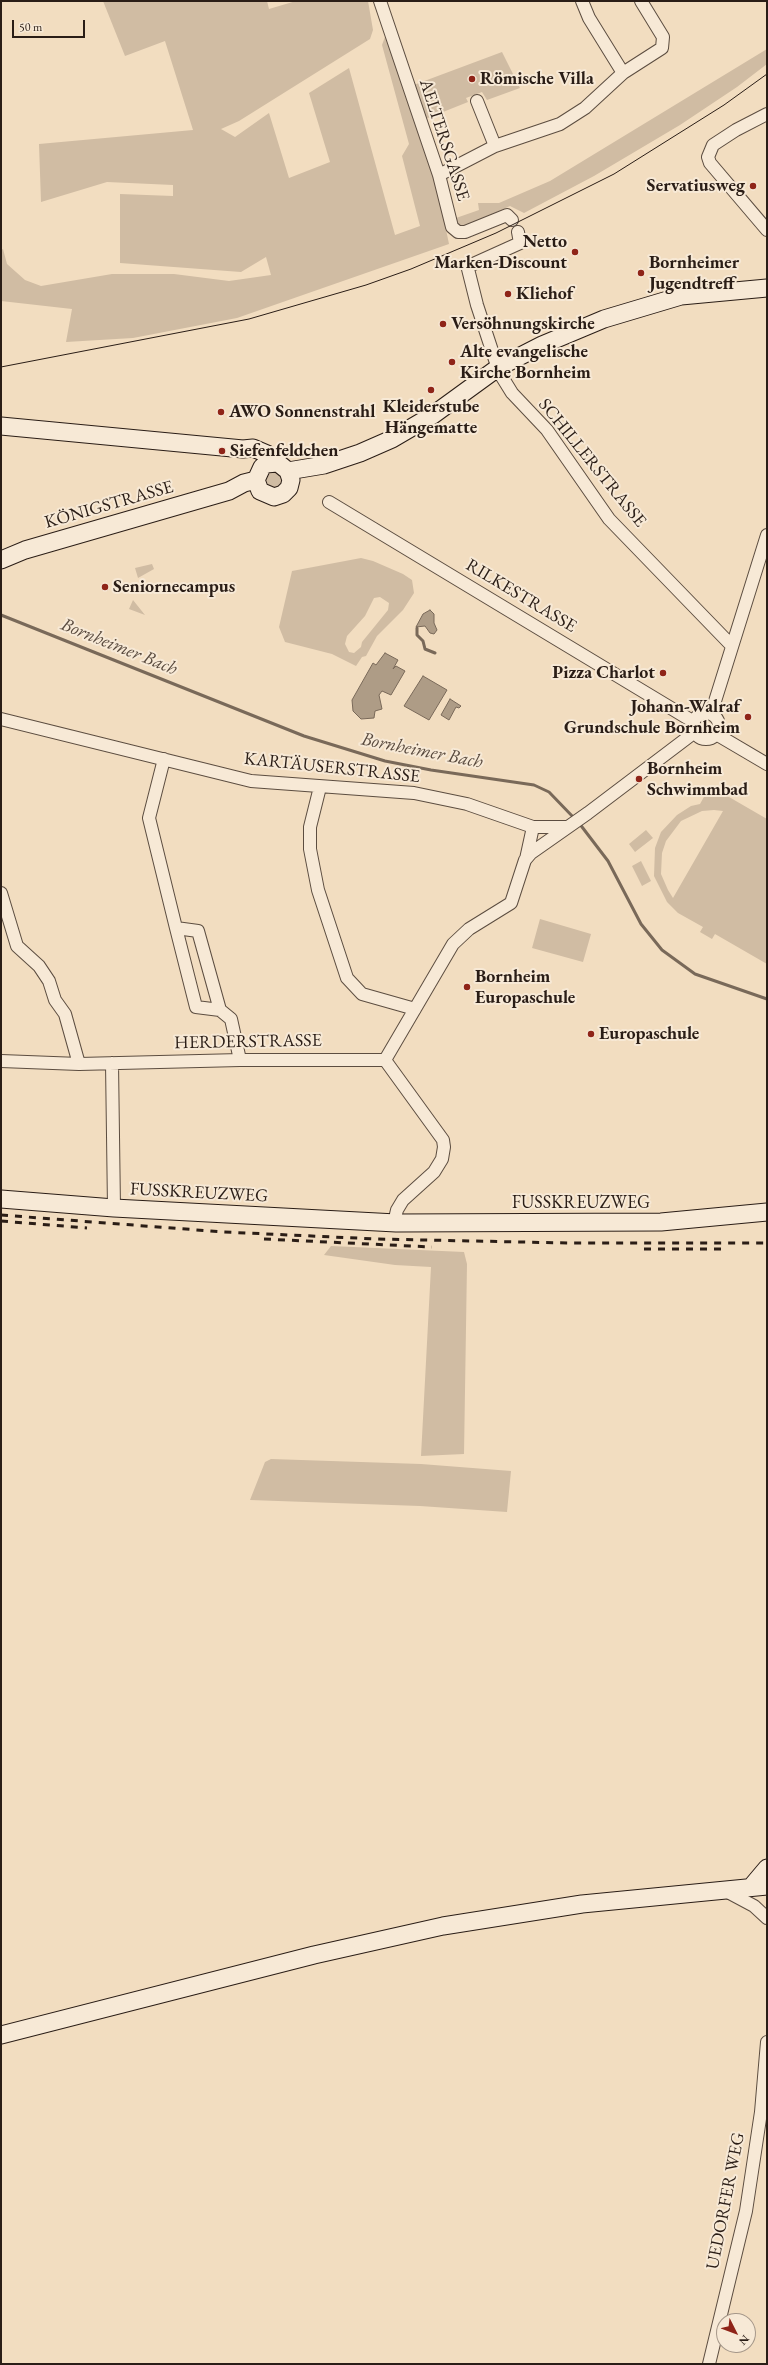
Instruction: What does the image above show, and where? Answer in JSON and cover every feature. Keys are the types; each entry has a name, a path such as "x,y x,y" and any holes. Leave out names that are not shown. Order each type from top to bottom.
{"street":[{"name":"AELTERSGASSE","path":"380,1 439,175 455,230 458,232 472,231 507,215 512,220"},
{"path":"582,1 589,18 623,73"},
{"path":"439,175 495,146 560,124 585,108 607,90 623,73 662,48 664,42 663,37 641,1"},
{"path":"477,101 495,146"},
{"path":"767,114 731,132 713,145 709,152 710,163 767,230"},
{"path":"499,367 477,305 468,269 469,266 520,243 518,232"},
{"name":"KÖNIGSTRASSE","path":"1,560 25,550 229,491 244,483 272,475 304,477 324,465 360,453 392,439 433,415 499,367 570,333 635,308 681,296 767,288"},
{"name":"SCHILLERSTRASSE","path":"499,367 499,372 512,393 547,430 609,519 732,646"},
{"path":"1,426 260,450 272,475"},
{"name":"RILKESTRASSE","path":"329,502 694,727"},
{"path":"711,714 767,535"},
{"path":"525,860 539,846 583,816 694,727 699,715 711,714"},
{"path":"711,714 718,723 716,734"},
{"name":"KARTÄUSERSTRASSE","path":"1,719 251,781 414,793 467,804 533,828 567,826"},
{"path":"694,727 705,739 716,734"},
{"path":"716,734 767,764"},
{"path":"164,759 149,818 176,928 196,1007 220,1010 231,1019 240,1060"},
{"path":"320,787 310,828 310,849 318,890 347,978 362,994 415,1009"},
{"path":"394,1223 397,1210 403,1200 434,1172 442,1159 444,1147 443,1140 385,1060 453,944 461,935 511,903 525,860 533,828"},
{"path":"1,893 16,946 39,966 49,982 55,1000 65,1014 79,1064"},
{"path":"176,928 198,931 220,1010"},
{"name":"HERDERSTRASSE","path":"1,1061 79,1064 240,1060 385,1060"},
{"path":"112,1063 114,1208"},
{"name":"FUSSKREUZWEG","path":"1,1199 114,1208 394,1223 661,1222 767,1212"},
{"path":"1,2035 314,1955 443,1926 582,1904 759,1886 767,1868"},
{"path":"722,1890 754,1906 767,1918"},
{"name":"UEDORFER WEG","path":"709,2364 746,2211 761,2112 767,2042"}],"shaded area":[{"path":"103,1 267,1 269,9 296,1 368,1 373,30 370,39 239,121 221,129 235,137 269,113 289,178 330,162 309,93 349,68 395,235 420,226 402,156 409,144 382,45 386,34 437,186 449,244 237,318 133,338 66,342 72,309 1,301 1,250 3,249 7,264 25,280 41,286 112,274 174,274 229,281 271,275 266,257 241,272 120,263 120,194 173,196 173,185 107,182 41,202 39,144 193,130 165,41 125,56"},
{"path":"767,49 767,64 737,87 680,125 594,176 524,213 510,206 464,227 459,226 456,218 479,210 478,203 499,203 550,181"},
{"path":"502,52 520,88 487,100 482,92 466,98 468,102 423,120 411,86"},
{"path":"270,471 280,472 284,483 274,491 264,483 265,476"},
{"path":"361,558 373,561 403,574 412,580 414,593 403,610 377,636 366,656 362,657 356,666 332,654 285,642 279,627 292,571","holes":["380,597 389,603 388,610 362,642 361,647 354,653 349,652 345,644 347,636 365,616 374,598"]},
{"path":"152,564 154,569 138,578 135,568"},
{"path":"133,600 145,615 129,609"},
{"path":"430,610 434,614 434,623 437,630 434,634 430,633 425,626 416,627 423,614"},
{"path":"385,653 398,660 393,669 396,666 405,671 391,695 382,691 379,695 382,709 375,711 374,718 361,719 353,711 352,700 373,663 376,665"},
{"path":"423,676 447,690 429,720 404,706"},
{"path":"450,699 461,706 459,708 456,707 449,720 441,715"},
{"path":"710,786 767,819 767,964 715,934 712,939 700,932 703,927 678,913 667,902 654,876 655,848 661,832 677,815 691,806 700,804","holes":["702,811 723,811 673,898 661,874 662,853 666,841 681,821"]},
{"path":"646,830 653,838 635,852 629,844"},
{"path":"641,861 651,881 642,886 632,866"},
{"path":"540,919 591,934 583,962 532,948"},
{"path":"331,1246 464,1252 467,1264 464,1454 421,1456 431,1267 395,1265 324,1255"},
{"path":"271,1459 421,1464 511,1471 507,1512 420,1506 250,1500 265,1462"}],"waterway":[{"name":"Bornheimer Bach","path":"1,615 304,736 385,761 431,770 534,785 549,792 575,819"},
{"path":"417,628 417,635 423,641 425,649 435,653"},
{"name":"Bornheimer Bach","path":"579,823 608,861 641,924 662,950 695,974 767,999"}],"tram line":[{"path":"1,367 249,319 366,285 411,269 496,233 614,174 724,105 767,74"}],"railway":[{"path":"1,1215 224,1232 377,1239 569,1243 767,1243"},
{"path":"1,1221 87,1228"},
{"path":"264,1239 432,1247"},
{"path":"644,1249 722,1249"}],"place":[{"name":"Römische Villa","path":"472,79"},
{"name":"Servatiusweg","path":"753,186"},
{"name":"Netto Marken-Discount","path":"575,252"},
{"name":"Bornheimer Jugendtreff","path":"641,273"},
{"name":"Kliehof","path":"508,294"},
{"name":"Versöhnungskirche","path":"443,324"},
{"name":"Alte evangelische Kirche Bornheim","path":"452,362"},
{"name":"Kleiderstube Hängematte","path":"431,390"},
{"name":"AWO Sonnenstrahl","path":"221,412"},
{"name":"Siefenfeldchen","path":"222,451"},
{"name":"Seniornecampus","path":"105,587"},
{"name":"Pizza Charlot","path":"663,673"},
{"name":"Johann-Walraf Grundschule Bornheim","path":"748,717"},
{"name":"Bornheim Schwimmbad","path":"639,779"},
{"name":"Bornheim Europaschule","path":"467,987"},
{"name":"Europaschule","path":"591,1034"}]}
